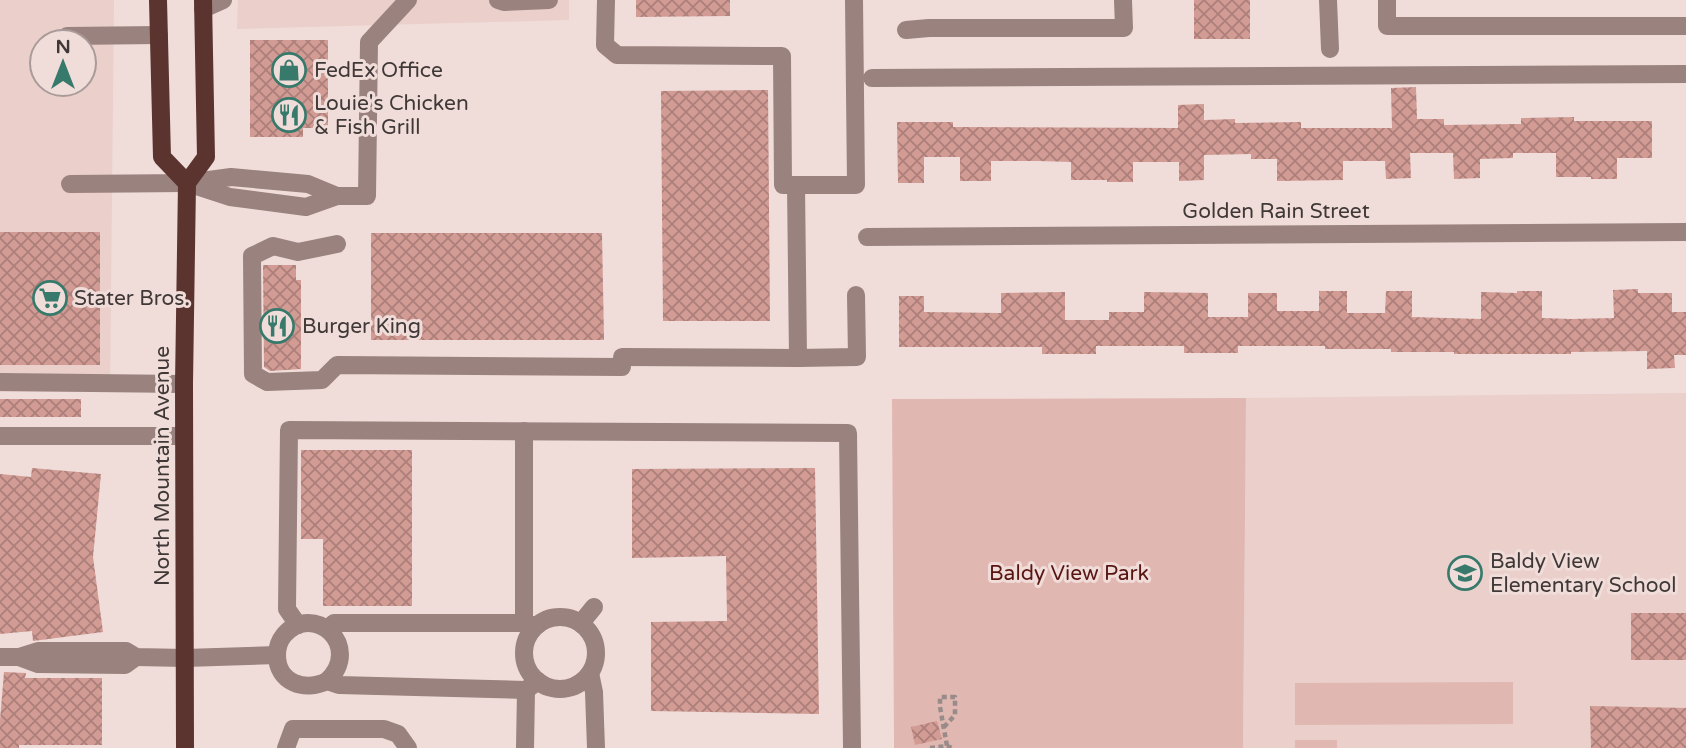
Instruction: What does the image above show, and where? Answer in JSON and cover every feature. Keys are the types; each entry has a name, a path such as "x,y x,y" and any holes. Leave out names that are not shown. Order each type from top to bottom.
{"main road":[{"path":"158,0 162,157 187,183 206,157 203,4"},
{"name":"North Mountain Avenue","path":"185,748 184,384 187,183"}],"street":[{"path":"203,4 222,0"},
{"path":"70,184 187,183 231,177 309,184 337,196 367,196 369,42 408,0"},
{"path":"498,0 548,0"},
{"path":"606,0 605,45 617,55 782,56 783,185 856,185 854,0"},
{"path":"906,30 1124,28 1123,0"},
{"path":"1328,0 1330,49"},
{"path":"1387,0 1387,26 1686,26"},
{"path":"98,36 159,35"},
{"path":"872,78 1686,74"},
{"path":"796,185 798,358"},
{"name":"Golden Rain Street","path":"867,237 1686,232"},
{"path":"337,244 298,252 273,246 252,256 253,374 267,382 322,380 337,365 857,357 856,295"},
{"path":"0,382 184,384"},
{"path":"298,625 286,609 289,430 848,433 852,748"},
{"path":"524,431 530,624 524,654 532,685 525,748"},
{"path":"0,436 184,436"},
{"path":"581,623 594,607"},
{"path":"327,629 334,623 530,624 558,617 570,618 589,631 596,652 590,674 582,682 559,689 532,685 339,685 327,681"},
{"path":"308,623 327,629 339,645 341,655 335,674 318,686 309,687 288,679 277,661 281,639 298,625 308,623"},
{"path":"0,657 19,657 38,652 127,651 136,657 277,655"},
{"path":"590,674 594,692 596,748"},
{"path":"286,748 293,729 384,729 398,734 408,748"}],"path":[{"path":"930,748 950,747 944,727 940,707 940,697 955,697 955,715 944,727"}],"shaded area":[{"path":"0,0 114,0 110,392 0,392"},
{"path":"238,0 569,0 569,20 237,29"},
{"name":"Baldy View Elementary School","path":"1686,393 1686,748 1243,748 1246,398"}],"green space":[{"name":"Baldy View Park","path":"1246,398 1243,748 894,748 892,399"},
{"path":"1513,682 1513,724 1295,725 1295,683"},
{"path":"1295,740 1337,740 1337,748 1295,748"}],"building":[{"path":"636,0 730,0 730,16 636,17"},
{"path":"1194,0 1250,0 1250,39 1194,39"},
{"name":"FedEx Office","path":"250,40 328,40 328,128 303,128 303,137 250,137"},
{"path":"1416,87 1417,119 1444,119 1444,125 1521,124 1521,118 1574,117 1574,121 1652,121 1652,158 1617,158 1617,179 1591,179 1556,177 1556,153 1513,153 1513,158 1480,159 1480,178 1454,179 1453,153 1410,153 1411,178 1386,179 1385,161 1343,161 1343,180 1277,181 1277,159 1251,159 1251,154 1204,155 1204,180 1179,181 1179,162 1133,162 1133,182 1107,182 1071,180 1071,162 1038,161 991,161 991,181 960,181 960,157 924,157 924,183 898,183 897,122 953,122 953,127 1178,128 1178,105 1204,104 1204,120 1235,119 1235,123 1301,122 1301,128 1392,128 1391,88"},
{"path":"768,90 770,321 663,321 661,91"},
{"name":"Stater Bros.","path":"0,232 100,232 100,365 0,365"},
{"path":"371,233 602,233 604,340 371,340"},
{"name":"Burger King","path":"263,265 296,265 296,280 301,280 301,369 270,371 264,367"},
{"path":"1638,289 1638,293 1672,293 1672,312 1686,312 1686,355 1674,355 1675,368 1647,369 1647,351 1454,354 1391,352 1391,349 1325,349 1325,346 1238,346 1238,353 1184,353 1184,346 1096,346 1096,354 1042,354 1042,347 899,347 899,296 924,296 924,312 1001,313 1001,293 1065,292 1065,320 1109,320 1109,312 1144,312 1144,292 1208,293 1208,317 1248,317 1248,293 1277,293 1277,311 1319,311 1319,291 1347,291 1347,313 1385,313 1386,291 1412,291 1412,317 1481,319 1481,292 1542,291 1542,318 1571,319 1614,318 1613,290"},
{"path":"0,399 81,399 81,417 0,417"},
{"path":"301,450 412,450 412,606 323,606 323,539 301,539"},
{"path":"32,468 101,474 93,557 103,632 33,641 32,631 0,634 0,474 31,477"},
{"path":"815,468 819,714 651,711 651,622 727,621 726,556 632,558 632,469"},
{"path":"1631,613 1686,613 1686,660 1631,660"},
{"path":"4,672 26,673 25,678 102,678 102,745 19,745 19,748 0,748"},
{"path":"1590,706 1686,708 1686,748 1591,748"},
{"path":"937,721 942,739 915,745 911,727"}],"place":[{"name":"FedEx Office","path":"289,70"},
{"name":"Louie's Chicken & Fish Grill","path":"289,115"},
{"name":"Stater Bros.","path":"50,298"},
{"name":"Burger King","path":"277,326"},
{"name":"Baldy View Elementary School","path":"1465,573"}]}
